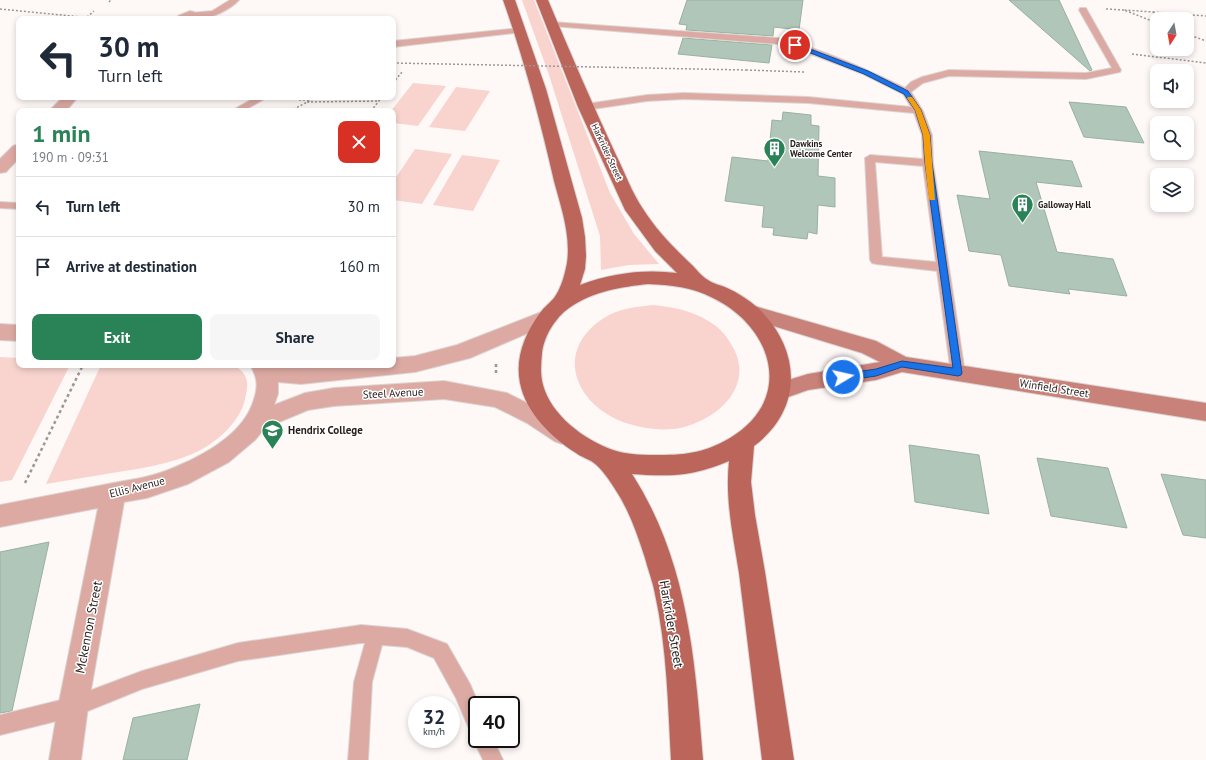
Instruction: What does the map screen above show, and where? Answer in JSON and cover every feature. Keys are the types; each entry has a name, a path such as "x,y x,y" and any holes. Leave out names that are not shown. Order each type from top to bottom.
{"main road":[{"path":"509,0 520,30 557,158 574,227 577,256 570,289 536,335 529,361 532,389 546,416 571,440 603,456 638,465 685,465 728,452 752,435 770,415 780,391 779,360 769,335 751,312 731,299 701,285 684,281 648,277 612,281 579,294 555,310"},
{"name":"Harkrider Street","path":"542,0 586,107 634,210 662,247 701,285"},
{"path":"743,442 739,482 742,515 752,572 778,760"},
{"name":"Harkrider Street","path":"603,456 623,480 638,504 650,532 669,593 681,670 687,760"}],"street":[{"path":"60,108 68,100"},
{"path":"0,168 16,152"},
{"path":"396,366 415,364 462,352 555,310"},
{"name":"Winfield Street","path":"751,312 868,347 902,364 1206,412"},
{"path":"0,332 16,333"},
{"name":"Winfield Street","path":"780,391 808,382 876,372 902,364"},
{"path":"257,421 268,394 264,368 301,376 377,368"},
{"name":"Steel Avenue","path":"257,421 305,402 334,397 444,390 499,399 534,417 571,440"},
{"name":"Ellis Avenue","path":"0,516 147,487 179,477 221,455 257,421"},
{"name":"Mckennon Street","path":"65,760 73,707 113,494"}],"lane":[{"path":"205,16 218,13 235,0"},
{"path":"906,92 909,87 928,78 949,73 1086,76 1117,70 1083,10"},
{"path":"552,24 778,41 795,45 866,72 906,92 918,110 927,135 928,163 958,373"},
{"path":"396,44 520,30"},
{"path":"586,107 647,98 684,96 808,100 918,110"},
{"path":"242,108 257,100"},
{"path":"928,163 870,158 876,260 942,268"},
{"path":"0,205 16,206"},
{"path":"0,726 73,707 142,680 238,652 361,634 407,638 440,651 463,691 468,703"},
{"path":"358,760 363,682 376,635"},
{"path":"487,748 492,760"}],"path":[{"path":"0,10 64,16"},
{"path":"1150,20 1124,10 1153,12"},
{"path":"88,16 94,11"},
{"path":"1194,15 1206,16"},
{"path":"1194,37 1206,41"},
{"path":"1106,51 1206,63"},
{"path":"396,63 812,72"},
{"path":"396,79 402,72"},
{"path":"300,100 312,100"},
{"path":"295,108 312,100"},
{"path":"306,102 379,100"},
{"path":"373,108 379,100"},
{"path":"24,483 82,368"}],"shaded area":[{"path":"522,0 534,0 610,193 634,234 659,264 629,265 601,270 600,236 548,72"},
{"path":"413,83 446,86 418,126 396,123 396,108 393,108"},
{"path":"456,87 490,91 465,131 429,127"},
{"path":"415,149 452,154 422,204 396,200 396,178"},
{"path":"462,155 500,160 473,211 433,205"},
{"path":"653,305 686,311 709,321 726,337 738,359 739,373 736,386 730,398 720,409 708,417 694,424 680,428 661,429 641,427 629,424 611,416 596,405 584,392 577,378 575,362 578,347 588,332 604,318 616,312 628,308"},
{"path":"0,357 16,358 16,368 68,368 12,480 0,482"},
{"path":"100,368 238,368 243,372 247,380 247,384 242,408 232,425 209,445 192,454 156,465 46,484"}],"building":[{"path":"687,0 803,0 799,30 774,27 773,36 686,30 687,25 679,24"},
{"path":"1009,0 1059,0 1092,70 1090,71"},
{"path":"683,38 772,45 769,63 678,54"},
{"path":"1069,102 1126,107 1144,143 1084,137"},
{"name":"Dawkins Welcome Center","path":"783,112 811,115 811,125 819,126 818,176 835,178 835,207 818,205 817,234 808,232 807,239 773,235 774,228 762,227 764,206 725,201 732,157 768,161 772,120 782,121"},
{"name":"Galloway Hall","path":"979,151 1072,161 1082,187 1036,182 1057,252 1113,259 1127,296 1068,289 1070,294 1009,286 1001,255 969,251 957,195 990,199"},
{"path":"909,445 979,455 989,514 915,502"},
{"path":"1037,458 1108,468 1127,528 1051,516"},
{"path":"1161,474 1206,480 1206,538 1183,535"},
{"path":"49,542 12,711 0,713 0,552"},
{"path":"200,704 187,760 123,760 133,718"}],"slow traffic":[{"path":"910,98 918,110 927,135 928,163 933,199"}],"place":[{"name":"Dawkins Welcome Center","path":"774,168"},
{"name":"Galloway Hall","path":"1022,224"},
{"name":"Hendrix College","path":"272,450"}],"route":[{"path":"795,45 866,72 906,92 918,110 927,135 928,163 958,373 902,364 876,372 843,377"}]}
